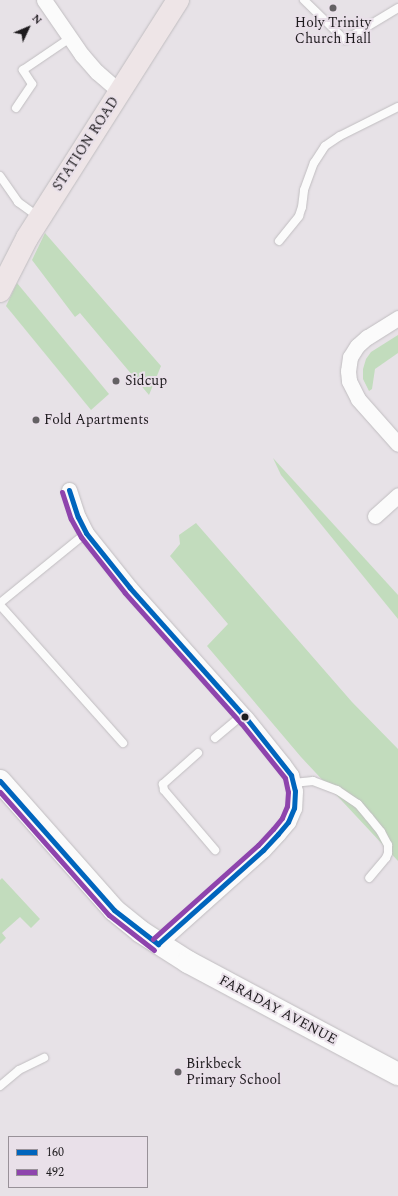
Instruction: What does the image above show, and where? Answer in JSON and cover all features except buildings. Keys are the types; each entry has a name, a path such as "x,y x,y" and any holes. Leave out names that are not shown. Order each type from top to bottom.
{"main road":[{"name":"STATION ROAD","path":"0,291 39,218 178,0"}],"street":[{"path":"44,0 70,38 97,72 120,92"},
{"path":"398,318 367,337 357,346 350,357 348,371 349,381 358,399 398,444"},
{"path":"69,490 78,517 86,533 130,588 242,715 291,775 295,791 294,808 288,822 263,850 158,944"},
{"path":"375,516 398,495"},
{"name":"FARADAY AVENUE","path":"0,781 114,910 141,932 188,962 398,1074"}],"lane":[{"path":"304,0 345,40 398,8"},
{"path":"16,108 32,84 23,70 70,38"},
{"path":"279,241 299,216 302,207 304,190 314,163 325,146 340,136 398,107"},
{"path":"0,176 18,202 39,218"},
{"path":"86,533 0,604 123,743"},
{"path":"215,738 242,715"},
{"path":"198,753 163,784 164,790 215,850"},
{"path":"293,783 313,781 337,790 358,804 369,817 381,832 388,846 386,858 369,878"},
{"path":"0,1086 19,1070 44,1058"}],"green space":[{"path":"45,233 161,366 149,395 80,313 75,317 32,260"},
{"path":"17,283 109,394 91,410 6,306"},
{"path":"398,335 398,353 375,369 372,389 369,391 363,379 363,369 366,359 371,352"},
{"path":"273,458 398,595 398,619 281,475"},
{"path":"196,523 352,702 398,749 398,861 301,757 207,646 228,624 170,556 180,544 179,535"},
{"path":"2,878 40,919 31,928 20,917 2,933 6,938 0,944 0,880"}],"transit line":[{"name":"160","path":"69,490 78,517 86,533 130,588 246,718 291,775 295,791 294,808 288,822 278,834 263,850 158,944"},
{"name":"492","path":"62,492 71,519 81,537 125,593 241,723 285,778 288,792 287,806 282,818 273,829 258,845 153,939"},
{"name":"160","path":"0,781 114,910 158,944"},
{"name":"492","path":"0,792 109,915 154,950"}],"place":[{"name":"Holy Trinity Church Hall","path":"333,8"},
{"name":"Sidcup","path":"116,381"},
{"name":"Fold Apartments","path":"36,420"},
{"name":"Birkbeck Primary School","path":"178,1072"}]}
